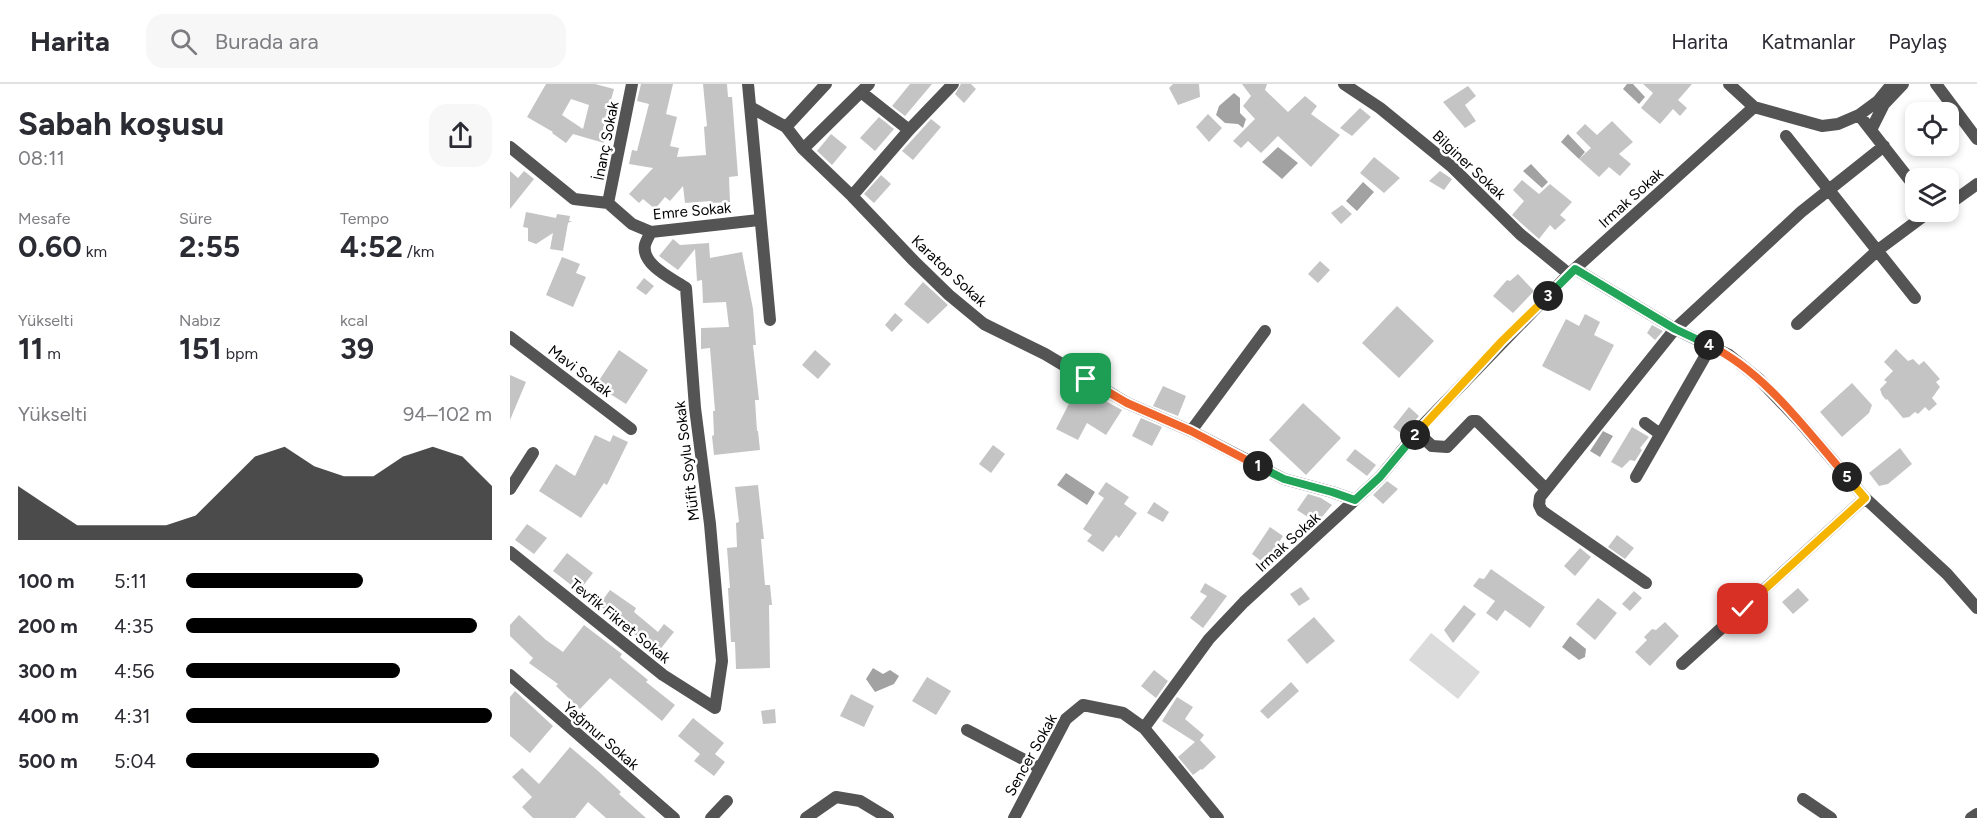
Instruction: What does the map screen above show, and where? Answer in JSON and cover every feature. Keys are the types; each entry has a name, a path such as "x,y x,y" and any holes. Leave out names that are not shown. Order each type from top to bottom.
{"street":[{"name":"İnanç Sokak","path":"608,203 632,84"},
{"path":"748,84 770,320"},
{"path":"786,127 826,84"},
{"path":"852,196 909,130 953,84"},
{"name":"Bilginer Sokak","path":"1344,84 1380,108 1451,166 1520,234 1572,271 1675,329 1729,355 1759,379 1800,422 1865,498 1947,574 1977,608"},
{"path":"1728,84 1754,107 1822,126 1838,124 1859,115 1878,101 1892,84"},
{"path":"1871,130 1884,104 1903,84"},
{"path":"1936,84 1977,139"},
{"path":"803,149 865,88 909,130"},
{"name":"Irmak Sokak","path":"1144,728 1209,639 1244,602 1380,477 1417,432 1502,341 1572,271 1754,107"},
{"name":"Karatop Sokak","path":"752,108 786,127 803,149 921,268 984,324 1046,354 1127,403 1191,431 1284,479 1355,500"},
{"path":"1859,115 1905,174"},
{"path":"1786,136 1915,298"},
{"path":"1646,583 1542,511 1539,505 1540,497 1675,329 1801,212 1884,146"},
{"path":"510,147 574,199 608,203"},
{"path":"1959,197 1977,184"},
{"name":"Emre Sokak","path":"608,203 632,224 651,232 759,220"},
{"path":"1797,324 1878,250 1916,222"},
{"name":"Müfit Soylu Sokak","path":"651,232 645,246 646,256 650,263 686,288 695,408 710,524 722,661 715,708"},
{"path":"1191,431 1265,331"},
{"name":"Mavi Sokak","path":"510,337 631,429"},
{"path":"1636,477 1711,346"},
{"path":"1417,432 1432,446 1447,447 1472,421 1477,421 1546,489"},
{"path":"1645,423 1660,434"},
{"path":"510,489 533,453"},
{"path":"1682,664 1865,498"},
{"name":"Tevfik Fikret Sokak","path":"510,552 663,675 715,708"},
{"name":"Yağmur Sokak","path":"510,675 674,818"},
{"name":"Sencer Sokak","path":"1014,818 1066,719 1083,705 1123,713 1144,728"},
{"path":"1144,728 1218,818"},
{"path":"967,730 1040,768"},
{"path":"806,818 836,798 860,801 888,818"},
{"path":"1803,800 1832,818"},
{"path":"711,818 727,801"},
{"path":"1971,818 1977,814"}],"shaded area":[{"path":"1627,84 1633,84 1645,97 1639,104 1623,89"},
{"path":"1234,93 1240,98 1240,113 1246,119 1243,128 1238,124 1225,123 1216,115 1219,106"},
{"path":"1568,134 1585,152 1579,159 1561,142"},
{"path":"1278,147 1298,163 1282,179 1262,162"},
{"path":"1531,164 1548,182 1542,188 1523,171"},
{"path":"1363,182 1374,192 1357,211 1346,201"},
{"path":"1603,431 1613,436 1600,457 1590,451"},
{"path":"1066,473 1095,492 1087,505 1057,485"},
{"path":"1431,633 1480,672 1458,699 1409,660"},
{"path":"1570,636 1586,649 1585,657 1579,660 1562,647"},
{"path":"873,668 883,674 890,670 899,676 894,684 875,692 866,679"}],"building":[{"path":"546,84 595,84 614,89 603,129 608,131 604,143 573,134 566,143 553,132 527,117","holes":["571,99 589,105 583,129 562,115"]},
{"path":"641,84 673,84 666,114 677,117 670,146 679,148 677,157 706,155 704,127 707,126 703,84 727,84 728,97 732,97 738,176 729,177 730,202 685,203 683,186 670,201 665,197 655,209 643,199 639,203 629,194 653,168 629,164 632,150 637,151 649,104 637,101"},
{"path":"910,84 932,84 905,116 892,106"},
{"path":"961,84 971,84 976,89 964,103 955,94"},
{"path":"1173,84 1199,84 1200,97 1178,105 1169,88"},
{"path":"1242,84 1267,84 1265,90 1288,112 1305,96 1317,106 1311,114 1340,135 1311,167 1278,136 1261,153 1248,141 1241,148 1233,141 1255,119 1243,106 1251,96"},
{"path":"1643,84 1692,84 1678,100 1687,108 1680,116 1673,109 1660,124 1641,108 1653,93"},
{"path":"1468,86 1476,96 1465,105 1476,121 1465,128 1443,102"},
{"path":"1360,108 1371,117 1352,136 1340,128"},
{"path":"1208,114 1222,128 1209,142 1196,127"},
{"path":"879,117 894,129 875,151 860,138"},
{"path":"931,119 941,127 913,160 902,151"},
{"path":"1612,121 1633,142 1619,154 1631,164 1620,176 1609,167 1599,177 1579,159 1591,148 1576,133 1585,124 1597,135"},
{"path":"831,134 847,147 832,165 817,151"},
{"path":"1374,157 1400,178 1384,193 1360,173"},
{"path":"510,171 518,178 524,171 534,179 510,209"},
{"path":"1440,171 1452,179 1444,190 1429,181"},
{"path":"881,175 891,184 874,203 864,194"},
{"path":"1522,180 1539,194 1550,184 1572,202 1560,215 1566,220 1555,230 1550,225 1539,239 1512,215 1524,201 1513,190"},
{"path":"1342,205 1352,214 1341,224 1331,213"},
{"path":"526,212 556,218 557,214 570,216 569,221 572,221 568,223 563,251 550,249 553,233 536,244 528,241 528,228 523,227"},
{"path":"673,239 680,245 709,243 710,258 742,252 753,309 756,345 753,345 759,400 755,400 760,450 714,455 712,436 714,435 713,411 715,411 710,348 701,349 701,328 729,327 726,302 703,303 702,280 697,281 695,249 678,270 659,256"},
{"path":"562,257 580,264 576,273 586,277 573,307 546,295"},
{"path":"1320,261 1330,270 1318,283 1308,274"},
{"path":"1518,274 1534,291 1513,313 1493,296 1507,280 1510,281"},
{"path":"644,278 654,286 646,295 636,288"},
{"path":"923,282 948,305 928,324 904,304"},
{"path":"1397,306 1434,341 1399,378 1362,343"},
{"path":"895,313 903,320 892,332 885,325"},
{"path":"1585,314 1600,322 1594,335 1614,345 1590,391 1542,366 1566,319 1579,326"},
{"path":"1652,325 1663,331 1655,340 1647,333"},
{"path":"1896,349 1908,361 1913,359 1919,365 1924,361 1940,379 1936,382 1940,387 1932,398 1937,404 1929,411 1925,407 1918,414 1915,412 1903,418 1882,395 1880,389 1887,382 1884,380 1893,371 1884,362"},
{"path":"619,350 648,370 626,404 596,385"},
{"path":"815,350 831,364 818,379 802,365"},
{"path":"510,375 526,382 510,420"},
{"path":"1852,383 1872,405 1869,413 1842,437 1820,412"},
{"path":"1078,386 1122,410 1106,435 1087,423 1078,440 1056,429"},
{"path":"1163,386 1186,396 1178,416 1153,406"},
{"path":"1303,403 1341,438 1306,475 1269,440"},
{"path":"1409,407 1419,416 1403,435 1393,427"},
{"path":"1141,418 1162,427 1152,446 1132,436"},
{"path":"1632,427 1649,437 1640,448 1642,450 1635,461 1630,460 1622,468 1611,462"},
{"path":"595,435 610,442 613,435 628,442 607,485 604,483 581,518 539,491 556,464 575,476"},
{"path":"993,445 1005,454 991,473 979,464"},
{"path":"1900,448 1912,464 1888,484 1879,486 1869,473"},
{"path":"1355,449 1376,465 1367,476 1346,460"},
{"path":"1387,481 1398,489 1383,504 1373,495"},
{"path":"1106,482 1129,497 1124,504 1137,513 1119,538 1116,535 1103,552 1087,541 1092,535 1083,529 1104,498 1098,494"},
{"path":"758,485 764,539 761,539 765,585 770,585 772,605 769,605 770,668 736,669 735,642 731,642 727,548 737,547 736,523 739,522 735,487"},
{"path":"1308,494 1332,505 1317,523 1297,510"},
{"path":"1154,502 1169,512 1163,522 1147,513"},
{"path":"527,524 547,538 534,554 515,540"},
{"path":"1270,527 1283,536 1265,564 1252,554"},
{"path":"1617,535 1634,548 1625,559 1608,547"},
{"path":"1580,548 1591,557 1575,576 1564,566"},
{"path":"567,553 593,573 579,591 553,571"},
{"path":"1491,569 1545,607 1530,628 1505,610 1497,621 1486,613 1495,601 1473,586 1479,578 1484,579"},
{"path":"1205,583 1227,596 1203,628 1190,618 1207,596 1200,592"},
{"path":"1301,587 1310,599 1299,606 1290,594"},
{"path":"1798,588 1809,600 1793,614 1782,602"},
{"path":"610,590 636,608 634,612 658,632 664,624 674,632 658,652 634,634 636,632 599,605"},
{"path":"1634,591 1642,598 1630,611 1622,604"},
{"path":"1598,598 1617,613 1595,640 1576,624"},
{"path":"1464,605 1476,614 1453,643 1444,630"},
{"path":"519,615 563,652 584,625 622,654 620,657 675,705 662,721 610,678 580,709 556,686 558,684 529,663 533,658 510,636 510,625"},
{"path":"1314,617 1335,641 1307,664 1287,640"},
{"path":"1665,622 1679,636 1650,666 1635,652 1647,640 1644,637 1652,629 1656,630"},
{"path":"1154,670 1168,681 1156,698 1141,686"},
{"path":"927,677 951,691 936,715 912,701"},
{"path":"1291,682 1299,691 1268,719 1260,711"},
{"path":"515,691 553,726 530,753 510,736 510,697"},
{"path":"851,694 874,706 864,727 840,716"},
{"path":"1177,697 1193,707 1185,719 1204,735 1200,740 1216,757 1193,775 1178,757 1195,742 1162,721"},
{"path":"775,709 776,723 763,724 761,711"},
{"path":"693,718 724,743 715,754 725,762 714,776 694,761 700,754 678,736"},
{"path":"570,747 621,792 619,794 646,818 606,818 588,802 575,818 533,818 522,807 532,797 512,777 522,768 539,784"}],"route":[{"path":"1086,379 1127,403 1191,431 1284,479 1355,500 1380,477 1422,426 1502,341 1575,269 1675,329 1729,355 1759,379 1800,422 1865,498 1743,609"}]}
